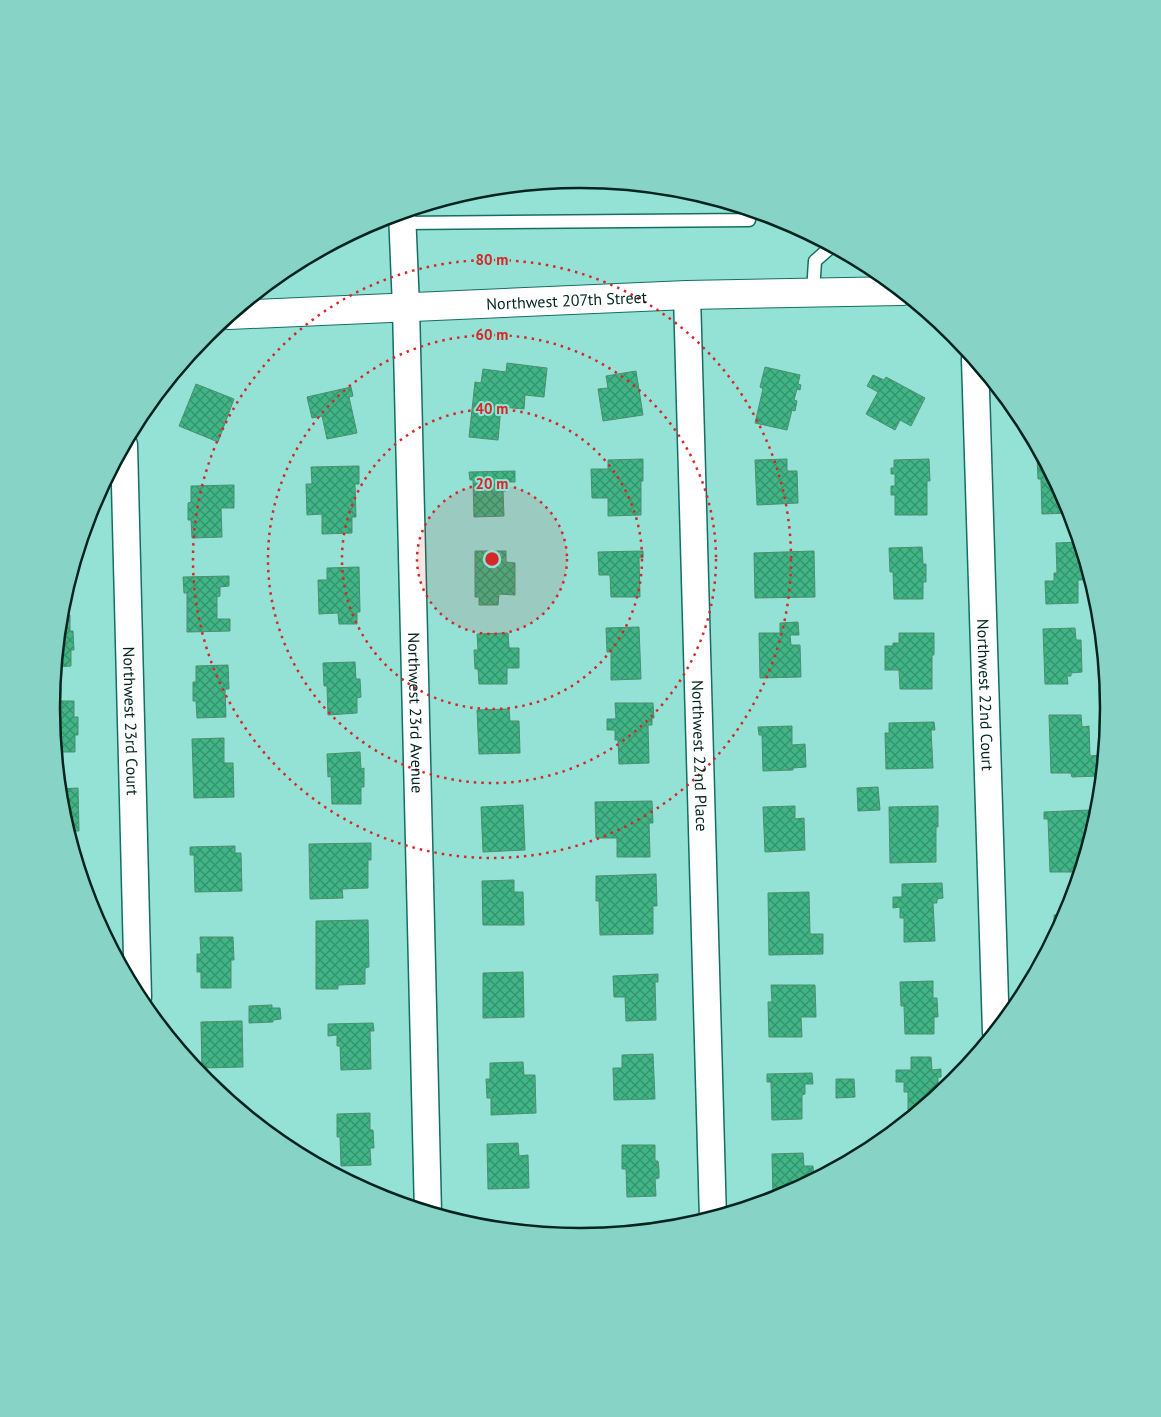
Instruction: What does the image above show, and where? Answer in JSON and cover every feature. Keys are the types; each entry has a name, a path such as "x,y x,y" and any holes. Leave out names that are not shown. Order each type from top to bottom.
{"street":[{"name":"Northwest 23rd Avenue","path":"402,220 406,307 428,1205"},
{"name":"Northwest 207th Street","path":"239,315 687,295 890,291"},
{"name":"Northwest 22nd Place","path":"687,295 713,1212"},
{"name":"Northwest 22nd Court","path":"975,369 996,1021"},
{"name":"Northwest 23rd Court","path":"124,459 138,981"}],"lane":[{"path":"410,217 749,220 749,216"},
{"path":"813,292 815,261 827,250"}],"building":[{"path":"507,363 547,368 544,397 525,395 524,409 501,407 498,440 469,437 475,382 481,383 483,369 506,372"},
{"path":"765,367 800,375 798,384 801,385 800,390 797,389 794,400 797,401 795,411 792,410 787,430 755,423 763,389 760,387"},
{"path":"636,371 643,415 603,421 598,389 608,388 606,376"},
{"path":"873,375 884,380 886,377 925,398 911,426 900,420 895,430 866,414 878,392 867,386"},
{"path":"196,384 234,399 218,442 179,426"},
{"path":"351,387 353,396 349,397 357,433 327,439 322,416 312,418 307,397"},
{"path":"643,459 641,515 608,516 608,498 592,498 591,469 608,469 608,460"},
{"path":"787,459 787,471 797,471 798,503 757,505 755,460"},
{"path":"929,459 930,481 927,481 927,515 895,515 895,495 891,495 891,486 895,486 895,474 891,474 891,468 894,468 894,460"},
{"path":"1037,459 1063,513 1042,514 1041,479 1038,479"},
{"path":"359,466 359,484 355,484 356,517 352,517 352,533 322,534 322,514 307,515 306,484 312,484 311,467"},
{"path":"515,471 515,482 506,482 506,491 503,491 504,516 474,517 473,480 470,480 469,472"},
{"path":"234,485 234,508 221,508 222,537 192,538 191,520 188,520 191,486"},
{"path":"1073,542 1084,580 1078,580 1078,603 1046,604 1045,581 1054,581 1054,573 1057,573 1056,543"},
{"path":"922,547 923,564 926,564 926,582 923,582 923,599 894,599 893,572 890,572 889,548"},
{"path":"475,551 506,551 506,562 515,563 515,595 499,594 498,605 479,605 479,597 475,597"},
{"path":"643,551 643,558 639,558 640,597 611,597 610,575 599,575 598,552"},
{"path":"814,551 815,597 755,598 754,553"},
{"path":"359,567 360,612 357,612 357,624 339,624 338,613 319,614 318,580 327,580 327,568"},
{"path":"229,576 229,586 220,587 220,596 217,597 217,619 230,619 230,631 187,632 187,593 184,593 183,577"},
{"path":"69,615 70,631 73,631 74,650 71,650 71,666 62,667"},
{"path":"798,622 799,635 790,635 791,645 800,645 801,677 760,678 759,633 780,633 780,623"},
{"path":"639,627 641,679 611,680 611,652 607,652 606,628"},
{"path":"1075,628 1076,640 1081,640 1082,672 1071,673 1071,676 1067,676 1068,684 1045,684 1043,629"},
{"path":"508,633 509,648 519,648 519,668 507,668 507,684 479,684 478,669 475,669 474,650 478,650 477,634"},
{"path":"899,633 934,633 932,689 900,689 899,670 885,670 885,646 893,646 893,643 899,643"},
{"path":"355,662 356,679 360,679 361,697 357,698 357,713 328,715 327,686 324,686 323,663"},
{"path":"228,665 229,689 225,689 226,717 197,718 196,701 193,701 193,682 196,682 196,666"},
{"path":"60,701 74,701 74,717 78,717 78,735 75,735 75,752 62,752"},
{"path":"615,703 653,703 654,718 652,718 652,725 648,725 649,763 619,764 618,740 615,740 615,730 607,730 607,719 616,719"},
{"path":"509,709 510,721 519,721 520,753 479,754 477,710"},
{"path":"1049,715 1081,715 1082,727 1089,726 1090,756 1099,755 1097,776 1072,777 1071,773 1051,773"},
{"path":"934,722 935,730 931,730 933,768 886,769 885,733 889,733 889,723"},
{"path":"792,726 792,745 805,744 806,767 793,768 793,770 763,771 762,735 759,735 758,727"},
{"path":"224,738 224,763 233,763 234,797 194,798 192,739"},
{"path":"360,752 361,769 364,768 364,787 361,787 361,804 332,804 331,776 328,777 327,754"},
{"path":"878,787 880,810 858,811 857,788"},
{"path":"78,788 79,831 75,831 66,789"},
{"path":"652,801 653,823 649,823 650,857 617,857 617,838 596,838 595,802"},
{"path":"523,805 525,850 483,852 481,807"},
{"path":"795,806 795,819 804,818 805,850 765,852 763,807"},
{"path":"938,806 936,862 890,863 889,807"},
{"path":"1090,810 1074,872 1050,872 1048,819 1044,819 1044,812"},
{"path":"371,843 371,860 368,860 368,888 342,889 343,898 310,899 309,844"},
{"path":"235,846 235,853 241,853 242,891 195,892 194,855 190,855 190,847"},
{"path":"656,874 657,906 653,906 653,934 600,935 599,901 596,901 596,876"},
{"path":"514,880 514,892 523,892 524,925 483,925 482,881"},
{"path":"942,883 943,898 937,899 937,903 933,903 935,941 904,942 904,918 900,918 900,907 893,908 893,897 902,897 902,884"},
{"path":"809,892 810,934 823,934 823,954 769,955 768,893"},
{"path":"1054,915 1058,915 1054,924"},
{"path":"368,920 369,967 365,968 365,984 338,985 338,989 316,989 316,921"},
{"path":"200,937 233,937 234,960 231,960 231,988 201,988 201,972 197,972 197,954 201,954"},
{"path":"523,972 524,1017 483,1018 483,973"},
{"path":"658,974 658,982 655,982 656,1020 626,1021 625,997 614,997 613,976"},
{"path":"933,981 933,998 937,998 938,1017 934,1017 934,1034 905,1034 904,1006 901,1006 900,982"},
{"path":"771,985 815,985 816,1017 801,1017 802,1037 769,1037 768,1002 772,1002"},
{"path":"272,1005 272,1008 280,1008 281,1019 273,1020 273,1022 249,1023 249,1006"},
{"path":"242,1021 243,1067 204,1068 202,1066 201,1022"},
{"path":"373,1023 374,1031 370,1031 371,1069 341,1070 340,1046 337,1046 337,1035 328,1036 328,1024"},
{"path":"653,1054 655,1099 614,1100 613,1068 622,1068 622,1055"},
{"path":"911,1057 931,1057 932,1070 941,1069 941,1077 938,1077 938,1087 908,1112 908,1092 904,1092 904,1082 896,1082 896,1070 911,1070"},
{"path":"523,1062 524,1075 535,1075 536,1113 491,1115 491,1098 487,1098 486,1079 490,1079 490,1063"},
{"path":"812,1073 813,1084 805,1084 805,1094 802,1095 802,1119 772,1120 771,1082 767,1082 767,1074"},
{"path":"836,1079 854,1079 855,1097 836,1098"},
{"path":"370,1113 370,1130 373,1130 374,1148 370,1148 371,1165 341,1166 340,1137 337,1137 337,1114"},
{"path":"518,1143 519,1156 528,1155 529,1188 488,1189 487,1144"},
{"path":"622,1145 655,1145 655,1161 658,1161 659,1170 659,1178 655,1179 656,1196 627,1197 626,1169 622,1169"},
{"path":"803,1153 804,1166 813,1166 814,1174 773,1192 772,1154"}]}
